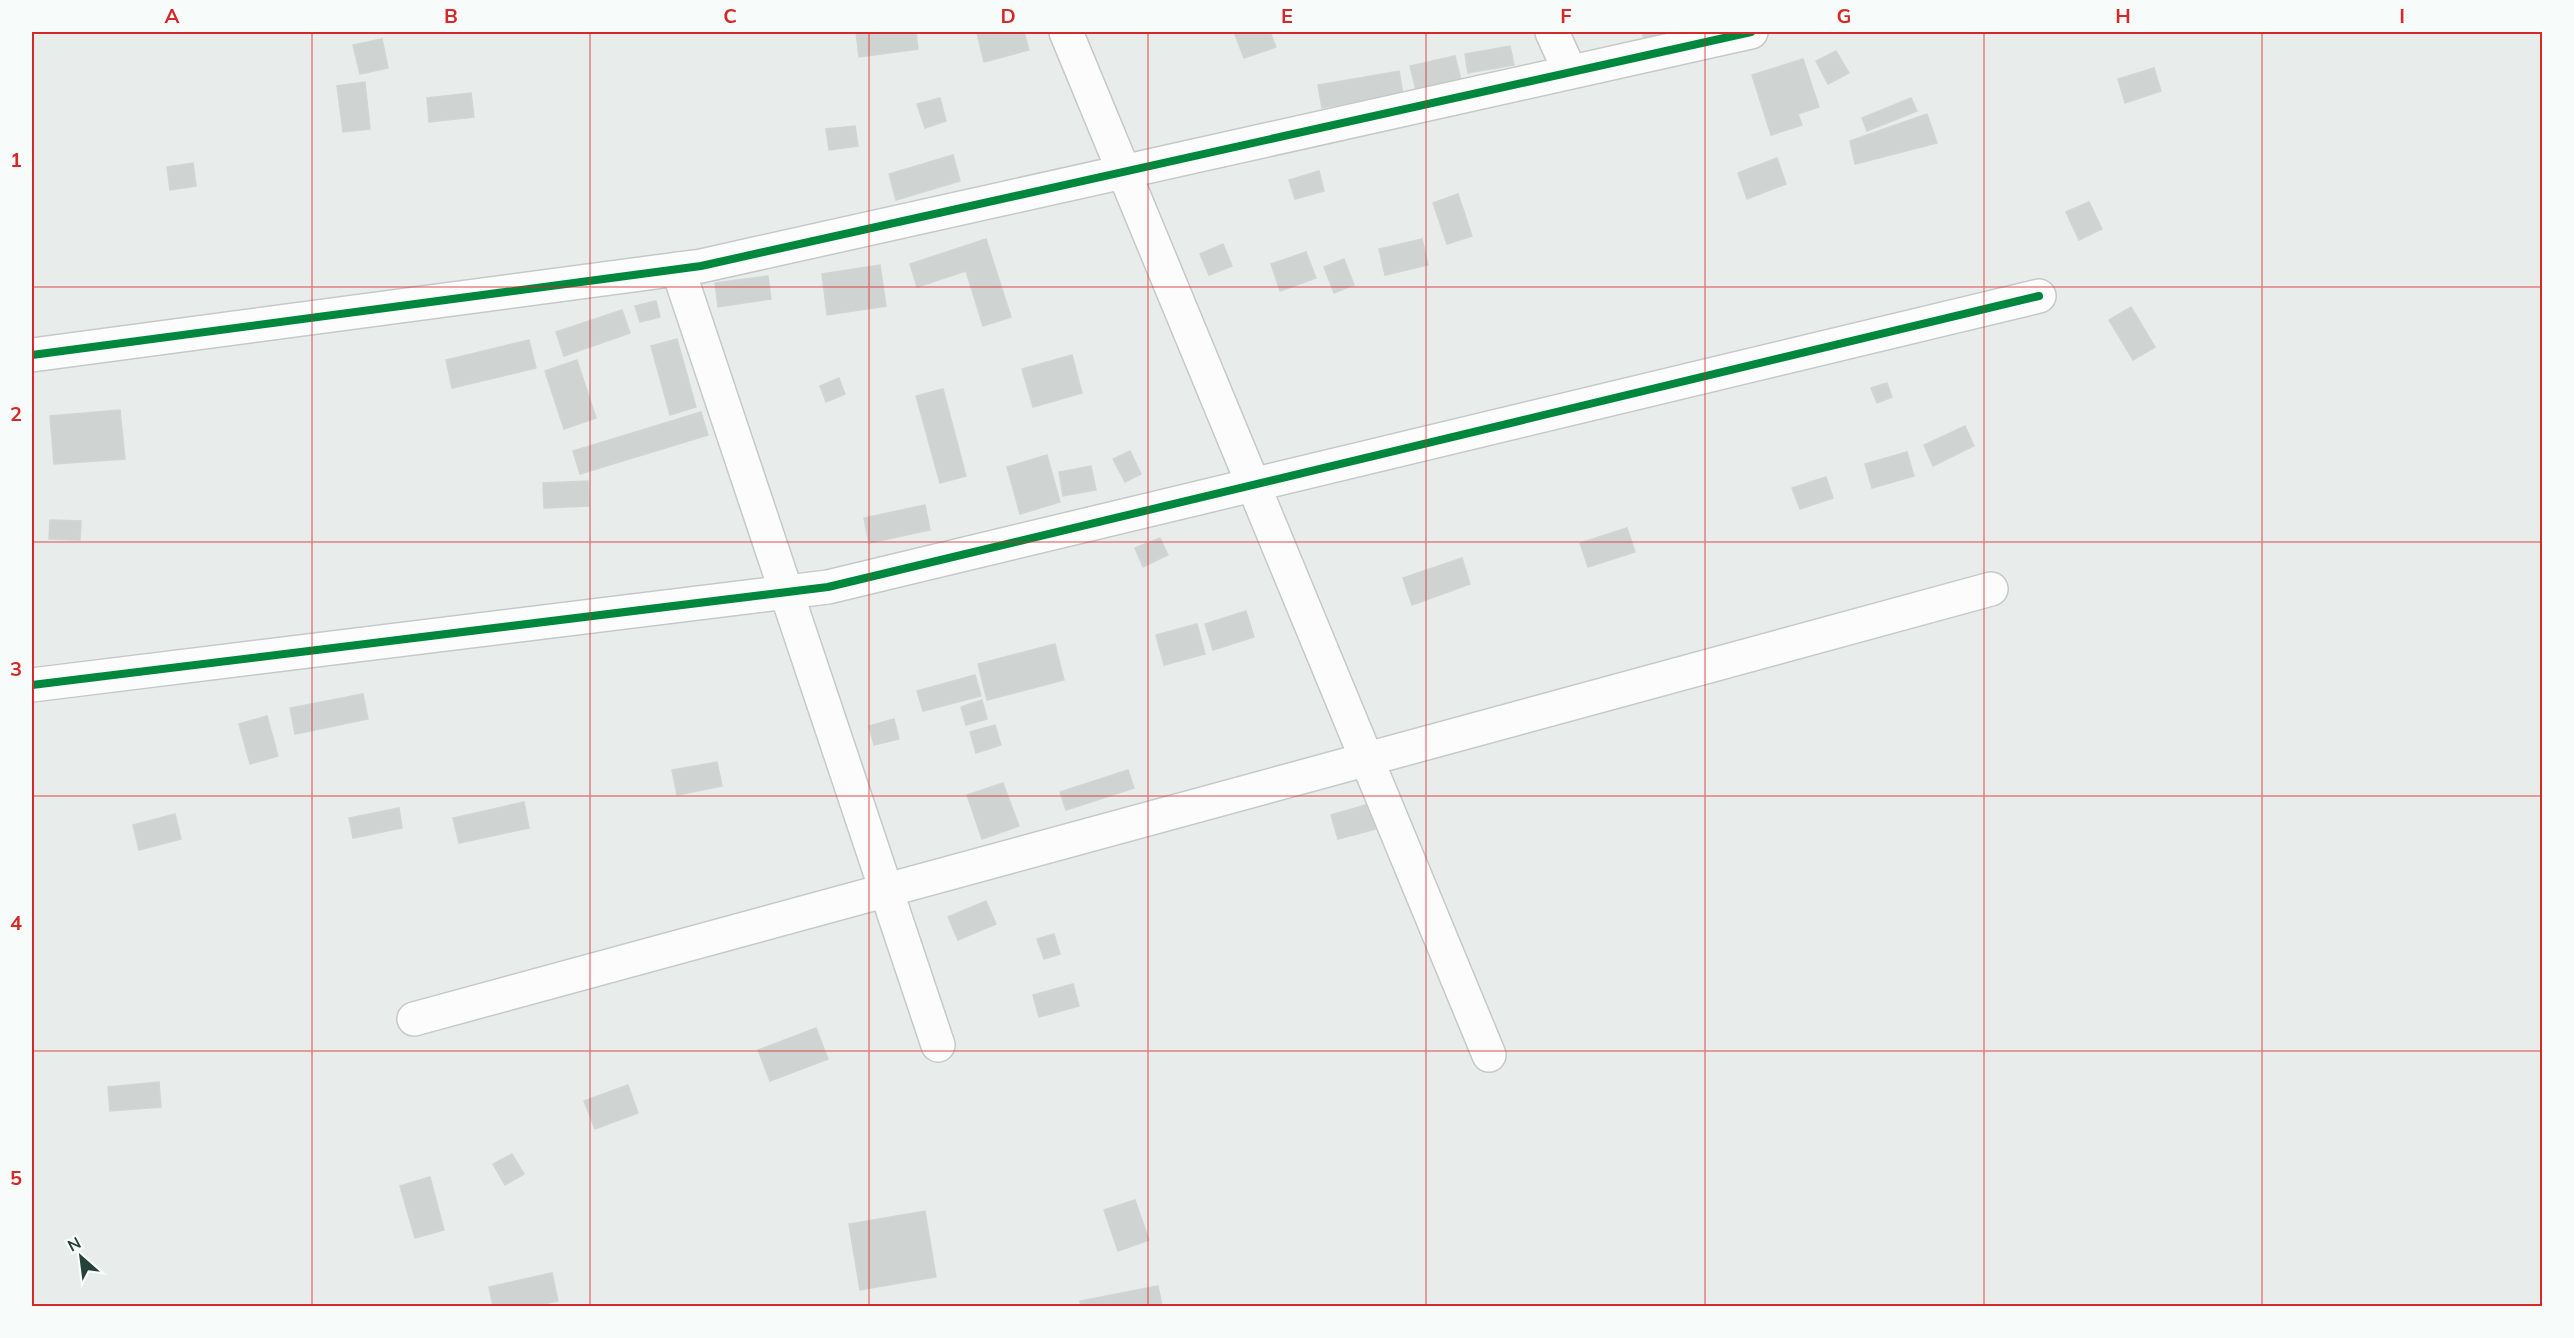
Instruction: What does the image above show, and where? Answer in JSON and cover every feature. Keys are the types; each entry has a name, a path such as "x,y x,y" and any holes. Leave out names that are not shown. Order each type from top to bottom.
{"street":[{"path":"1066,32 1489,1055"},
{"path":"1552,32 1570,72"},
{"path":"32,355 678,269 1750,32"},
{"path":"678,269 938,1045"},
{"path":"32,685 828,587 2039,296"},
{"path":"414,1019 1991,589"}],"building":[{"path":"856,32 916,32 918,49 859,57"},
{"path":"1024,32 1029,50 984,62 977,33"},
{"path":"1234,32 1270,32 1276,47 1244,58"},
{"path":"1642,32 1690,32 1645,42"},
{"path":"382,39 388,68 360,74 353,45"},
{"path":"1510,46 1514,65 1468,73 1465,54"},
{"path":"1836,51 1849,73 1828,84 1816,61"},
{"path":"1455,56 1461,80 1416,90 1410,66"},
{"path":"1803,59 1819,107 1798,114 1802,125 1771,135 1752,75"},
{"path":"2154,68 2161,91 2125,103 2118,79"},
{"path":"1399,71 1403,94 1322,108 1318,85"},
{"path":"365,82 370,129 343,132 337,86"},
{"path":"471,93 474,117 429,122 427,98"},
{"path":"940,98 946,121 925,128 917,104"},
{"path":"1911,98 1917,111 1867,131 1862,118"},
{"path":"1927,114 1937,143 1855,164 1850,141"},
{"path":"855,126 858,146 829,150 826,129"},
{"path":"953,155 960,181 896,200 889,174"},
{"path":"1777,158 1786,184 1747,199 1738,173"},
{"path":"193,163 196,186 170,190 167,167"},
{"path":"1319,171 1324,191 1295,199 1289,180"},
{"path":"1458,194 1472,236 1447,244 1433,203"},
{"path":"2089,202 2102,229 2079,240 2066,212"},
{"path":"986,239 1011,317 983,326 966,271 917,287 910,264"},
{"path":"1422,239 1428,265 1385,275 1379,249"},
{"path":"1223,244 1232,266 1209,275 1200,254"},
{"path":"1306,252 1316,278 1280,291 1271,264"},
{"path":"1344,259 1354,285 1334,293 1324,267"},
{"path":"880,265 886,306 827,315 822,274"},
{"path":"768,276 771,299 718,307 715,283"},
{"path":"656,301 660,317 640,322 635,306"},
{"path":"2131,307 2155,347 2133,360 2109,320"},
{"path":"622,310 630,333 564,356 556,332"},
{"path":"677,339 696,407 670,415 651,346"},
{"path":"529,340 536,368 452,388 446,360"},
{"path":"1072,355 1082,393 1033,407 1022,369"},
{"path":"577,360 596,418 564,429 545,371"},
{"path":"839,378 845,394 826,402 820,386"},
{"path":"1887,383 1892,397 1877,403 1871,388"},
{"path":"943,389 966,476 940,483 916,396"},
{"path":"120,410 125,459 54,464 50,416"},
{"path":"701,412 708,435 580,474 573,451"},
{"path":"1965,426 1974,446 1933,466 1924,445"},
{"path":"1130,451 1141,474 1125,482 1113,459"},
{"path":"1907,452 1914,476 1872,488 1865,464"},
{"path":"1047,455 1060,502 1020,514 1007,467"},
{"path":"1091,466 1096,490 1063,496 1059,472"},
{"path":"1826,477 1833,498 1800,509 1792,488"},
{"path":"588,481 589,506 544,508 543,483"},
{"path":"925,505 930,530 869,543 864,518"},
{"path":"50,520 81,521 80,540 49,539"},
{"path":"1627,528 1635,552 1588,567 1580,543"},
{"path":"1160,538 1168,555 1143,567 1135,548"},
{"path":"1462,558 1470,584 1412,605 1403,578"},
{"path":"1246,611 1254,637 1213,650 1205,624"},
{"path":"1197,624 1205,654 1164,665 1156,635"},
{"path":"1055,644 1064,680 987,700 978,664"},
{"path":"975,675 981,696 923,711 917,691"},
{"path":"363,694 368,719 295,734 290,708"},
{"path":"982,700 987,719 966,725 961,707"},
{"path":"267,716 278,756 250,764 239,724"},
{"path":"894,719 899,739 874,745 869,726"},
{"path":"995,725 1001,745 976,753 970,732"},
{"path":"717,762 722,786 677,795 672,770"},
{"path":"1128,770 1134,788 1066,810 1060,792"},
{"path":"1003,783 1019,826 982,839 967,795"},
{"path":"524,802 529,828 459,843 453,818"},
{"path":"1369,804 1376,829 1338,839 1331,815"},
{"path":"399,808 402,828 353,838 349,818"},
{"path":"175,814 181,839 139,850 133,825"},
{"path":"986,901 996,924 958,940 948,917"},
{"path":"1054,934 1060,954 1044,959 1037,939"},
{"path":"1073,984 1079,1006 1039,1017 1033,995"},
{"path":"816,1028 828,1059 770,1081 758,1050"},
{"path":"159,1082 161,1107 110,1111 108,1087"},
{"path":"628,1085 638,1113 595,1129 584,1101"},
{"path":"512,1154 524,1174 505,1185 493,1164"},
{"path":"430,1177 444,1230 415,1238 400,1186"},
{"path":"1135,1200 1149,1240 1118,1251 1104,1210"},
{"path":"925,1211 936,1277 860,1290 849,1224"},
{"path":"552,1273 558,1301 534,1306 493,1306 489,1287"},
{"path":"1158,1286 1162,1306 1081,1306 1080,1301"}],"cycle path":[{"path":"32,355 701,266 1751,32"},
{"path":"32,685 828,587 2039,296"}]}
